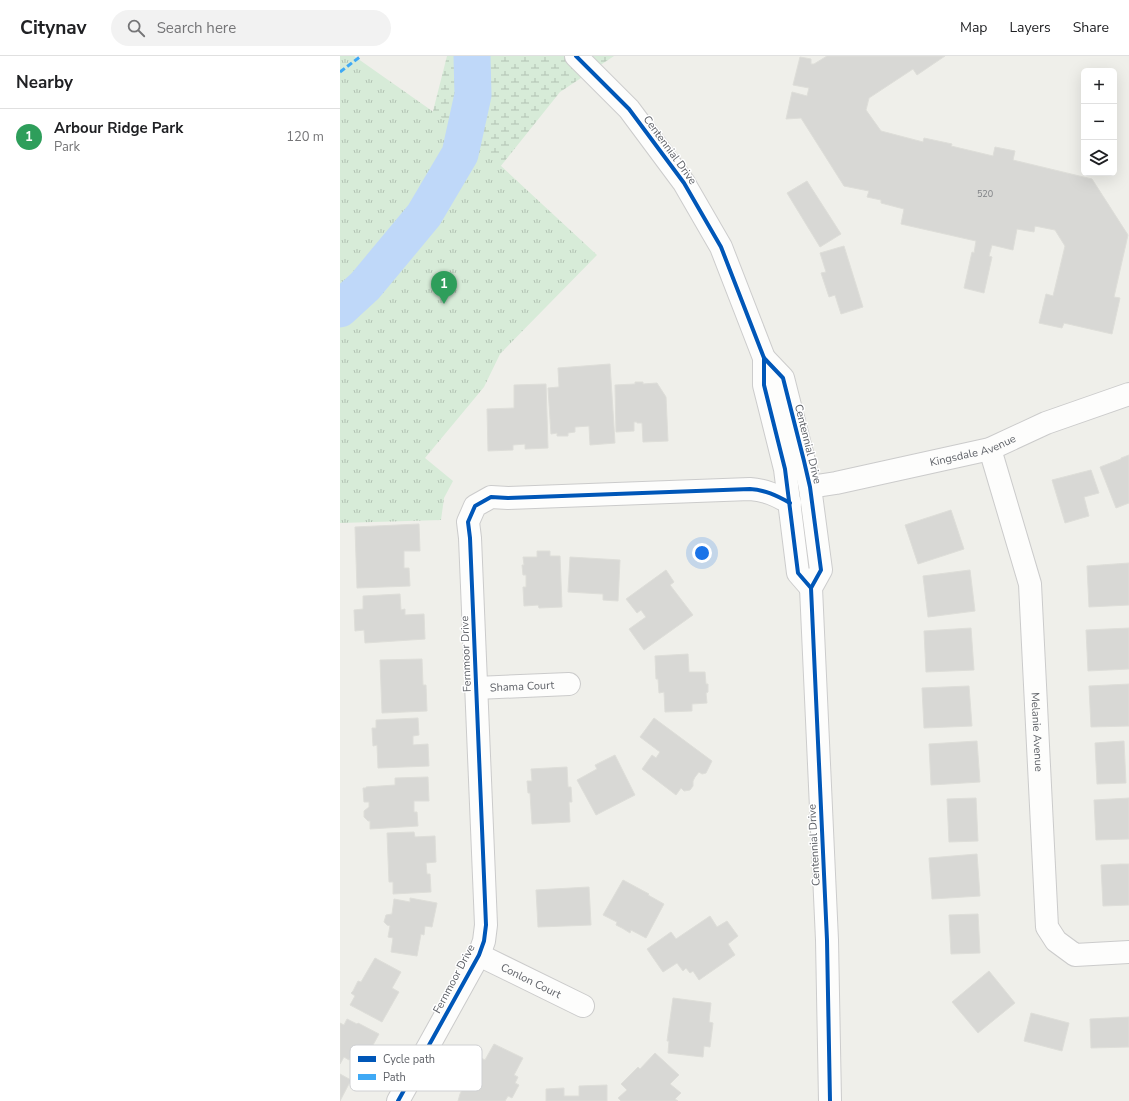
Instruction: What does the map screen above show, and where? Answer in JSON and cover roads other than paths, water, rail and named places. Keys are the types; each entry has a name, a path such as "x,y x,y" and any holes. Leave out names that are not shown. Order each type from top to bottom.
{"street":[{"name":"Centennial Drive","path":"576,56 629,109 684,183 721,247 764,358 764,385 785,469 798,573 811,588"},
{"name":"Centennial Drive","path":"764,358 783,378 810,487 821,570 811,588 827,940 830,1101"},
{"name":"Kingsdale Avenue","path":"810,487 836,483 990,448 1046,423 1129,394"},
{"name":"Melanie Avenue","path":"990,448 1030,584 1047,927 1056,941 1075,955 1129,952"},
{"name":"Fernmoor Drive","path":"429,1045 479,955 484,941 486,925 470,538 468,522 475,506 491,497 508,498 750,489 761,490 774,494 790,503"},
{"name":"Shama Court","path":"476,688 568,684"},
{"name":"Conlon Court","path":"479,955 583,1006"},
{"name":"Fernmoor Drive","path":"398,1101 404,1091"}],"waterway":[{"path":"340,309 365,286 424,215 460,154 473,95 472,56"}],"place":[{"name":"Arbour Ridge Park","path":"444,304"}]}
